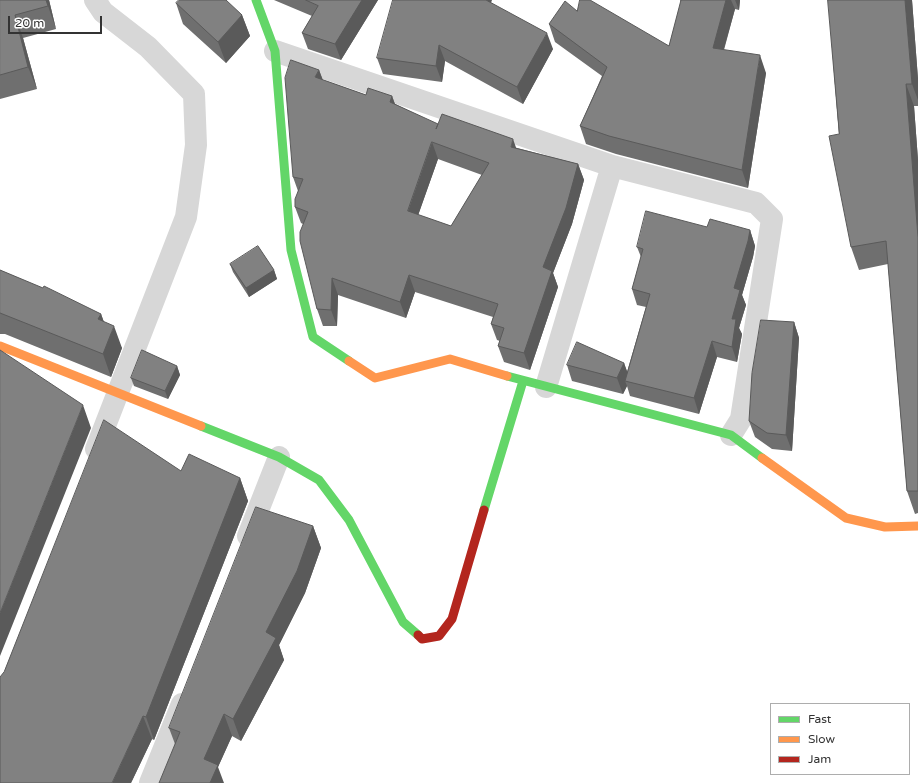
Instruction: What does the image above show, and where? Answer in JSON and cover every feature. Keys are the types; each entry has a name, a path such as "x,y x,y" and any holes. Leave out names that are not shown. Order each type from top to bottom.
{"street":[{"path":"88,467 186,217 196,145 194,94 148,47 103,12 95,0"},
{"path":"256,0 275,51 291,250 313,337 375,378 450,359 523,381 731,435 846,518 885,527 918,526"},
{"path":"275,51 612,166 756,203 772,218 741,419 731,435"},
{"path":"546,387 612,166"},
{"path":"0,346 279,457 319,480 349,520 403,622 422,639 439,636 452,619 523,381"},
{"path":"241,554 279,457"},
{"path":"150,783 188,687"}],"building":[{"path":"0,0 46,0 48,6 15,15 28,67 0,75"},
{"path":"179,0 226,0 242,15 218,42 176,3"},
{"path":"306,0 362,0 335,44 302,33 318,6"},
{"path":"393,0 486,0 547,33 517,87 439,45 436,66 377,58"},
{"path":"580,0 590,0 669,46 681,0 726,0 713,48 760,55 742,170 609,136 580,126 607,67 549,24 565,1 577,11"},
{"path":"828,0 905,0 912,84 906,84 918,237 918,491 907,491 886,241 851,247 829,136 839,134"},
{"path":"291,60 319,70 315,77 366,95 368,88 392,96 390,102 438,124 442,114 513,139 511,147 578,164 566,208 543,267 552,271 524,353 498,346 504,328 491,324 498,304 409,275 400,302 332,278 331,310 317,309 300,241 300,232 308,212 295,207 295,199 303,179 293,177 285,78","holes":["432,142 489,163 451,226 408,211"]},
{"path":"646,211 707,227 710,219 750,230 734,288 740,290 732,319 736,319 732,347 712,341 694,398 625,381 650,294 632,289 643,249 637,247"},
{"path":"258,246 274,270 246,288 230,264"},
{"path":"0,270 43,288 44,286 101,314 98,319 114,326 103,354 0,313"},
{"path":"761,320 794,322 786,435 767,433 749,421 752,373"},
{"path":"577,342 624,363 617,378 567,365"},
{"path":"0,350 83,405 0,613"},
{"path":"142,350 177,366 165,391 131,378"},
{"path":"104,420 181,471 189,454 240,478 146,717 143,716 112,783 0,783 0,677 4,672"},
{"path":"256,507 313,526 297,571 266,632 276,638 233,719 224,714 204,759 218,765 210,783 159,783 180,732 169,728"}],"traffic: fast":[{"path":"256,0 275,51 291,250 313,337 349,361"},
{"path":"507,376 731,435 762,458"},
{"path":"484,510 523,381"},
{"path":"201,426 279,457 319,480 349,520 403,622 418,635"}],"traffic: slow":[{"path":"0,346 201,426"},
{"path":"349,361 375,378 450,359 507,376"},
{"path":"762,458 846,518 885,527 918,526"}],"traffic: jam":[{"path":"418,635 422,639 439,636 452,619 484,510"}]}
